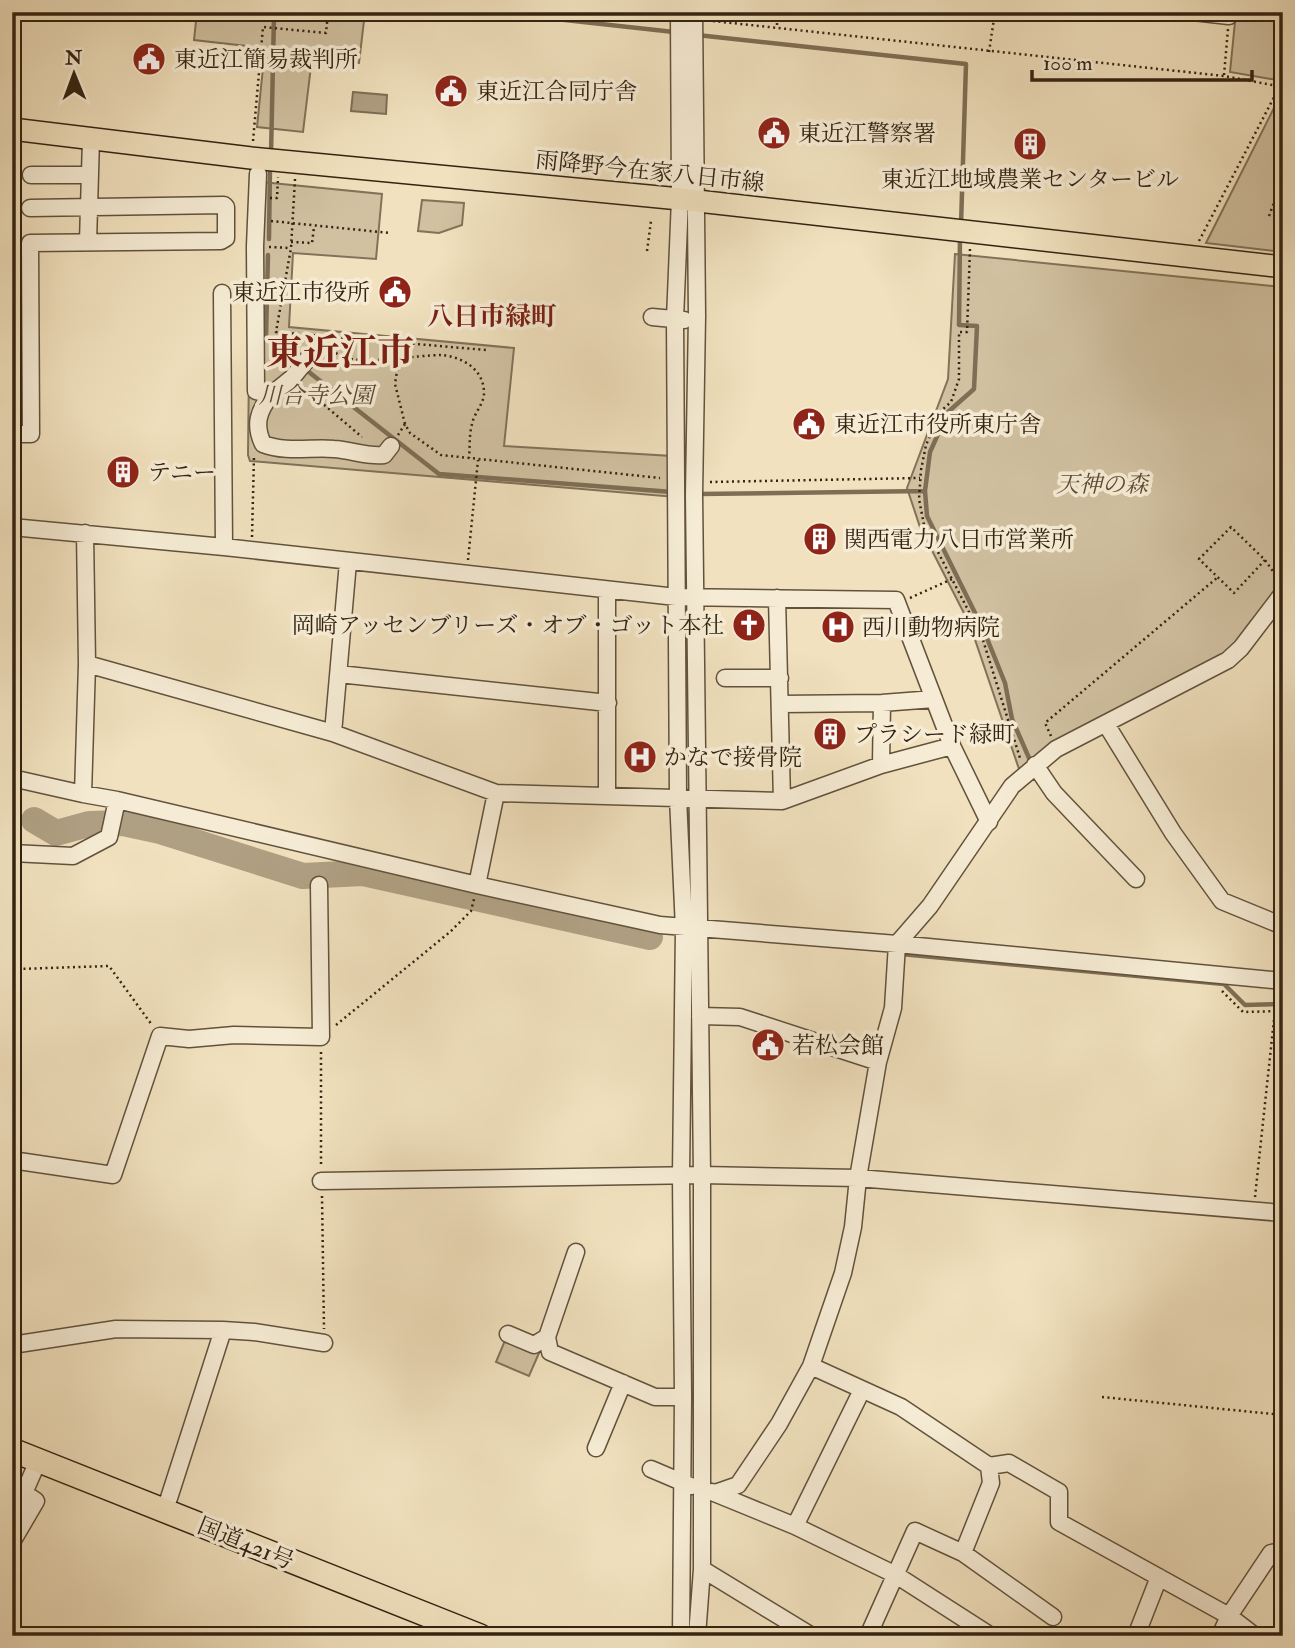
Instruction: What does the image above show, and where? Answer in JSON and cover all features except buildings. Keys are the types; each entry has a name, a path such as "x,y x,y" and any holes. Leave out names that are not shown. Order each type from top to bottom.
{"highway":[{"name":"国道421号","path":"21,1458 163,1511 433,1627 480,1636"}],"main road":[{"name":"雨降野今在家八日市線","path":"12,129 255,166 687,200 1283,267"}],"street":[{"path":"694,12 687,200 675,319 678,798 700,1016 709,1492 697,1636"},
{"path":"1193,12 1229,14"},
{"path":"672,16 697,322 694,494 698,798 681,1175 681,1636"},
{"path":"88,242 91,139"},
{"path":"255,166 256,391 271,396"},
{"path":"31,175 90,175"},
{"path":"12,434 30,434 30,243 221,241 226,238 226,207 223,205 30,208"},
{"path":"222,293 224,547"},
{"path":"652,317 697,322"},
{"path":"310,356 262,406 257,421 263,444 275,449 336,449 376,456 387,451"},
{"path":"12,527 224,547 676,597 895,600 952,746 989,822"},
{"path":"83,794 87,664 85,533"},
{"path":"333,733 348,562"},
{"path":"607,590 607,795"},
{"path":"709,1492 738,1485 779,1424 811,1366 843,1273 853,1227 858,1178 878,1062 893,1008 897,944 930,906 1012,786 1056,749 1228,660 1241,648 1283,593"},
{"path":"777,598 782,801"},
{"path":"87,664 333,733 496,793 782,801 881,765 952,746"},
{"path":"339,674 608,703"},
{"path":"725,678 780,678"},
{"path":"781,704 882,703 934,699"},
{"path":"881,765 882,703"},
{"path":"1105,724 1173,833 1222,901 1283,926"},
{"path":"1030,770 1136,879"},
{"path":"12,778 117,800 477,889 660,925 897,944 1283,981"},
{"path":"477,889 496,793"},
{"path":"12,853 73,856 109,837 117,800"},
{"path":"12,1160 113,1175 160,1036 189,1039 234,1035 321,1037 318,885"},
{"path":"700,1016 740,1017 878,1062"},
{"path":"321,1181 681,1175 858,1178 1283,1213"},
{"path":"576,1252 547,1337 550,1352 655,1397 683,1397"},
{"path":"12,1345 116,1329 254,1332 324,1343"},
{"path":"163,1511 223,1330"},
{"path":"508,1334 534,1345 547,1337"},
{"path":"811,1366 901,1407 989,1466 1009,1463 1059,1492 1059,1522 1228,1616 1255,1636"},
{"path":"596,1448 623,1384"},
{"path":"795,1526 862,1390"},
{"path":"12,1516 21,1458"},
{"path":"963,1553 991,1483 989,1466"},
{"path":"652,1469 795,1526 896,1575 991,1636"},
{"path":"12,1542 36,1502 18,1490"},
{"path":"869,1636 915,1531 963,1553 1053,1617"},
{"path":"1220,1636 1228,1616 1271,1553 1283,1551"},
{"path":"702,1569 812,1636"},
{"path":"1136,1636 1159,1577"}],"path":[{"path":"255,166 263,27 326,33 328,12"},
{"path":"598,12 672,16"},
{"path":"777,12 777,27"},
{"path":"989,52 995,12"},
{"path":"1224,76 1229,14"},
{"path":"713,21 1224,76 1281,86"},
{"path":"1195,248 1283,80"},
{"path":"295,178 291,248 276,332 485,350"},
{"path":"1269,216 1283,180"},
{"path":"1275,197 1283,200"},
{"path":"266,220 292,225 390,233"},
{"path":"648,251 651,221"},
{"path":"291,242 312,243 314,227"},
{"path":"970,245 967,332 959,332 959,379 951,402 942,410 926,445 919,499 923,525 982,638 1030,770"},
{"path":"255,246 291,248"},
{"path":"325,337 329,346 343,357 372,360 405,356 454,356 466,362 478,375 484,393 472,420 469,458"},
{"path":"310,356 318,352 325,337"},
{"path":"411,344 397,371 395,384 405,424 410,433 441,455 666,478"},
{"path":"292,377 387,451 405,424"},
{"path":"251,543 254,451 263,444"},
{"path":"467,566 478,460"},
{"path":"709,482 920,478"},
{"path":"1265,561 1234,593 1199,559 1231,527 1265,561 1283,586"},
{"path":"1056,749 1045,723 1218,577"},
{"path":"897,603 952,579"},
{"path":"324,1343 321,1037 450,932 471,911 477,889"},
{"path":"18,969 109,966 160,1036"},
{"path":"1205,974 1243,1012 1283,1011"},
{"path":"1254,1210 1275,1010"},
{"path":"1102,1397 1283,1415"}],"green space":[{"path":"197,12 365,12 359,63 312,58 303,132 257,127 265,48 194,40"},
{"path":"1236,12 1283,12 1283,68 1277,80 1230,72"},
{"path":"1282,92 1283,252 1206,243"},
{"name":"川合寺公園","path":"251,181 382,194 376,259 293,253 289,327 514,348 504,446 689,457 687,498 250,461"},
{"path":"422,200 464,203 462,225 439,233 418,231"},
{"name":"天神の森","path":"955,254 1283,287 1283,584 1224,653 1081,727 1019,769 970,625 920,527 907,488 948,379"},
{"path":"506,1338 539,1353 529,1376 496,1362"}],"shaded area":[{"path":"353,92 387,95 386,114 351,111"}],"waterway":[{"path":"241,12 274,16 271,154"},
{"path":"491,12 674,32"},
{"path":"697,35 966,64 961,225"},
{"path":"269,239 270,167"},
{"path":"960,237 959,325 977,326 974,389 948,412 930,452 925,491 927,516 984,631 1005,683 1012,719 1029,758"},
{"path":"268,255 266,338 298,363"},
{"path":"305,369 439,474 672,492"},
{"path":"698,494 925,491"},
{"path":"34,820 56,833 89,824 123,823 160,831 303,876 363,873 650,937"},
{"path":"901,954 1224,984 1245,1005 1283,1004"}],"place":[{"name":"東近江簡易裁判所","path":"149,59"},
{"name":"東近江合同庁舎","path":"451,91"},
{"name":"東近江警察署","path":"774,133"},
{"name":"東近江地域農業センタービル","path":"1030,144"},
{"name":"東近江市役所","path":"395,292"},
{"name":"東近江市役所東庁舎","path":"809,424"},
{"name":"テニー","path":"123,472"},
{"name":"関西電力八日市営業所","path":"820,539"},
{"name":"岡崎アッセンブリーズ・オブ・ゴット本社","path":"749,625"},
{"name":"西川動物病院","path":"838,627"},
{"name":"プラシード緑町","path":"830,734"},
{"name":"かなで接骨院","path":"640,757"},
{"name":"若松会館","path":"768,1045"}],"district":[{"name":"八日市緑町","path":"492,316"},
{"name":"東近江市","path":"340,352"}]}
